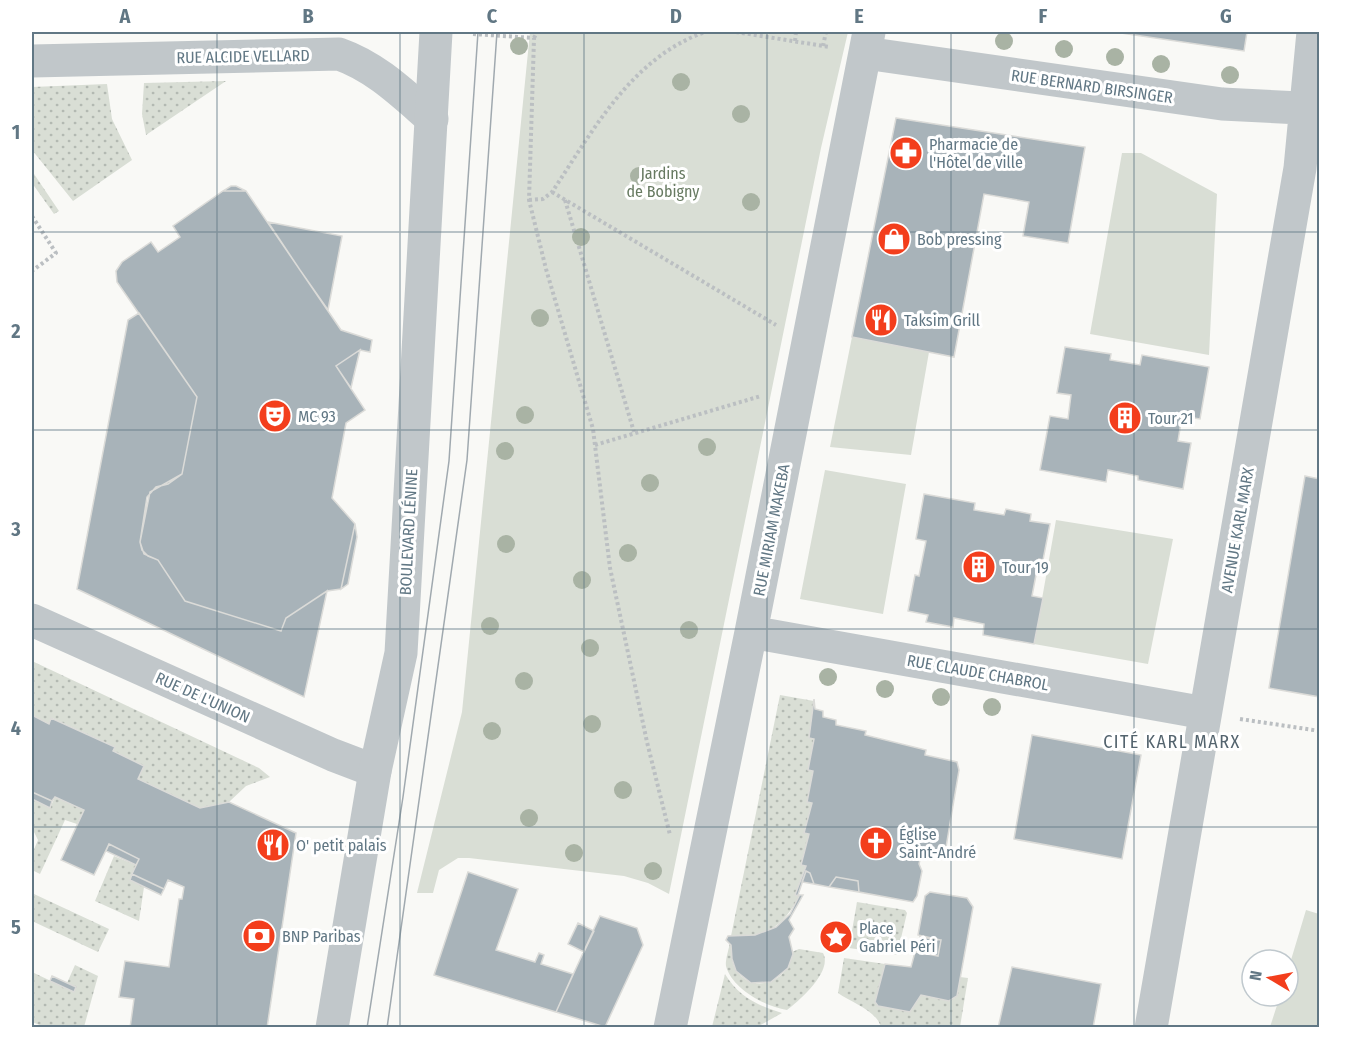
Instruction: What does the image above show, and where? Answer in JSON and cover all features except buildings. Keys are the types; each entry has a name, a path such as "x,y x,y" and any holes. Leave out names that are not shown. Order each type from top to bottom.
{"street":[{"name":"BOULEVARD LÉNINE","path":"337,1025 375,771 401,653 436,32"},
{"name":"AVENUE KARL MARX","path":"1151,1028 1300,168 1312,110 1312,32"},
{"name":"RUE BERNARD BIRSINGER","path":"867,42 1088,86 1222,104 1312,110"},
{"name":"RUE MIRIAM MAKEBA","path":"669,1028 751,632 867,42"},
{"name":"RUE ALCIDE VELLARD","path":"32,61 339,54 358,60 384,78 432,119"},
{"name":"RUE DE L'UNION","path":"32,620 333,755 375,771"},
{"name":"RUE CLAUDE CHABROL","path":"751,632 1205,713"}],"path":[{"path":"537,32 534,39 529,200 546,269 593,429 610,568 647,742 672,840"},
{"path":"529,200 543,199 552,192 628,82 649,62 705,32"},
{"path":"736,32 823,46 867,42"},
{"path":"795,41 796,32"},
{"path":"823,46 826,32"},
{"path":"469,34 534,39"},
{"path":"552,192 807,344"},
{"path":"565,200 634,432"},
{"path":"32,216 56,253 32,271"},
{"path":"595,445 799,385"},
{"path":"1205,713 1320,731"}],"green space":[{"name":"Jardins de Bobigny","path":"530,32 848,32 821,148 669,894 648,883 624,876 469,858 458,858 439,870 433,893 417,893 462,712"},
{"path":"226,81 146,135 142,114 144,83"},
{"path":"107,84 112,119 132,160 73,201 32,150 32,87"},
{"path":"1122,153 1141,153 1217,194 1209,355 1090,334"},
{"path":"32,171 59,211 54,214 32,183"},
{"path":"852,337 929,352 911,455 830,447"},
{"path":"825,470 906,484 883,614 800,599"},
{"path":"1056,520 1173,539 1148,664 1034,644"},
{"path":"32,661 259,768 270,777 246,786 229,802 200,808 138,779 144,766 113,751 115,747 52,718 49,724 32,715"},
{"path":"780,695 814,701 809,737 814,739 808,769 813,771 807,801 812,803 804,832 809,834 801,864 806,866 795,895 799,896 780,923 764,933 731,936"},
{"path":"55,797 84,810 77,824 65,820 40,874 32,870 32,854 38,840 32,828 32,799 50,808"},
{"path":"114,856 136,865 130,880 144,887 139,921 95,901"},
{"path":"34,894 109,929 98,952 32,921"},
{"path":"857,902 905,910 907,913 897,955 849,948"},
{"path":"1306,910 1319,914 1319,1027 1270,1027 1276,1008 1300,1008 1300,948 1295,948"},
{"path":"730,942 734,967 743,978 752,982 770,982 778,977 785,971 792,952 799,949 823,953 825,960 814,984 787,1010 760,1001 735,982 726,966"},
{"path":"844,958 885,964 876,1003 910,1012 921,995 954,999 960,977 968,978 960,1027 881,1027 869,1011 838,993"},
{"path":"75,965 98,976 84,1027 45,1027 32,1022 32,972 74,992 76,987 67,983"},
{"path":"725,974 730,982 749,999 782,1013 757,1027 712,1027"}],"tram line":[{"path":"367,1028 403,797 449,461 478,32"},
{"path":"387,1028 467,460 497,32"}],"place":[{"name":"Pharmacie de l'Hôtel de ville","path":"906,153"},
{"name":"Bob pressing","path":"894,239"},
{"name":"Taksim Grill","path":"881,320"},
{"name":"MC 93","path":"275,416"},
{"name":"Tour 21","path":"1125,418"},
{"name":"Tour 19","path":"979,567"},
{"name":"Église Saint-André","path":"876,843"},
{"name":"O' petit palais","path":"273,845"},
{"name":"BNP Paribas","path":"259,936"},
{"name":"Place Gabriel Péri","path":"836,937"}],"district":[{"name":"CITÉ KARL MARX","path":"1172,742"}]}
